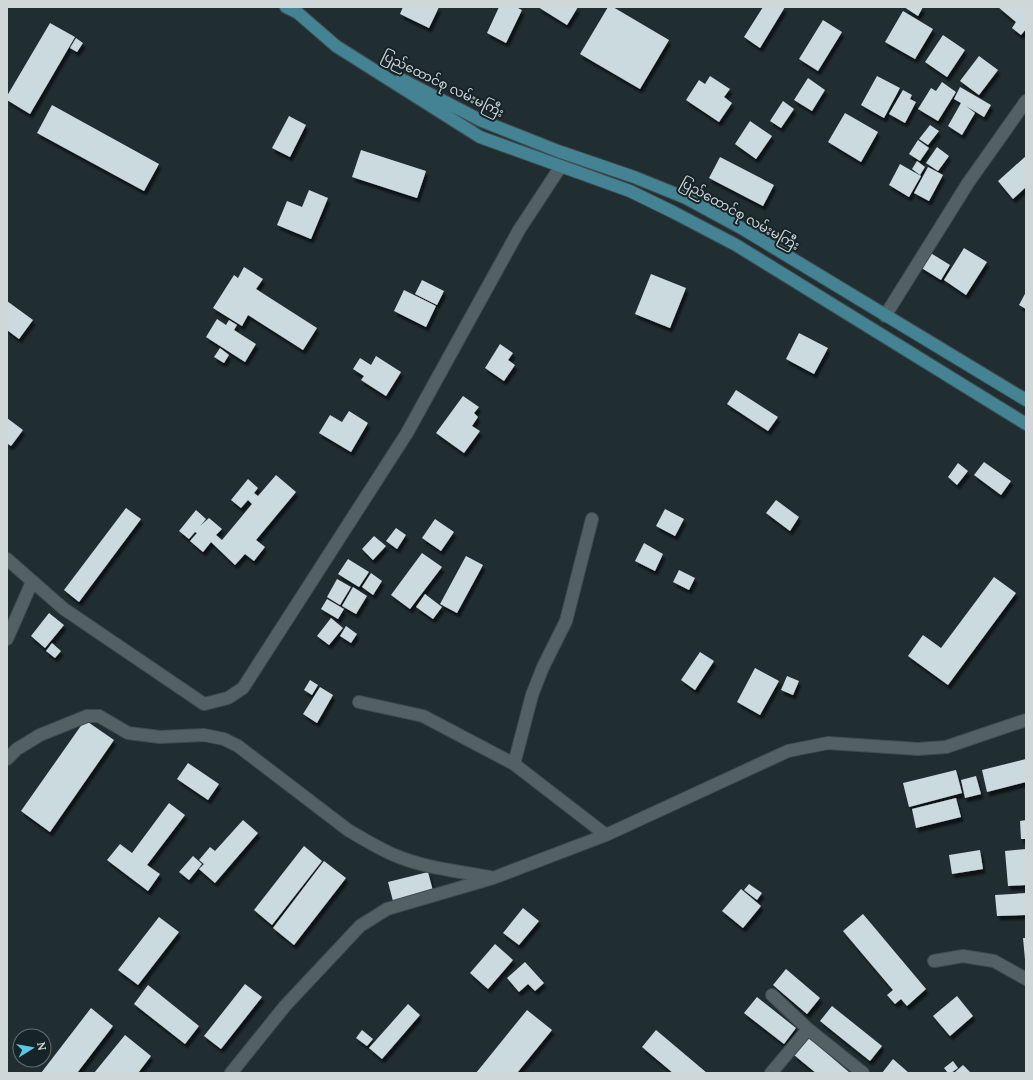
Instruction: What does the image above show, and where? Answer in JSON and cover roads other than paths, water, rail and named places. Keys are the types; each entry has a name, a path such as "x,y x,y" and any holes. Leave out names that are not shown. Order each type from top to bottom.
{"main road":[{"path":"286,7 298,14 336,46 480,137 630,190 736,245 1026,424"},
{"name":"ပြည်ထောင်စု လမ်းမကြီး","path":"336,46 482,121 558,151 634,177 686,198 743,229 1026,400"}],"street":[{"path":"885,316 968,183 1026,101"},
{"path":"7,560 64,609 204,704 228,698 243,688 406,433 519,230 561,166"},
{"path":"514,764 532,695 543,667 566,621 592,519"},
{"path":"7,639 32,582"},
{"path":"359,702 423,716 514,764 606,835"},
{"path":"7,759 17,749 40,735 87,716 99,716 128,733 160,737 204,735 224,740 238,746 348,830 367,842 395,856 434,866 493,878"},
{"path":"230,1073 284,1006 360,926 387,909 493,878 606,835 788,751 828,743 918,749 946,747 1026,720"},
{"path":"934,961 963,956 994,961 1026,979"},
{"path":"772,995 808,1029 863,1073"},
{"path":"771,1073 808,1029"}]}
